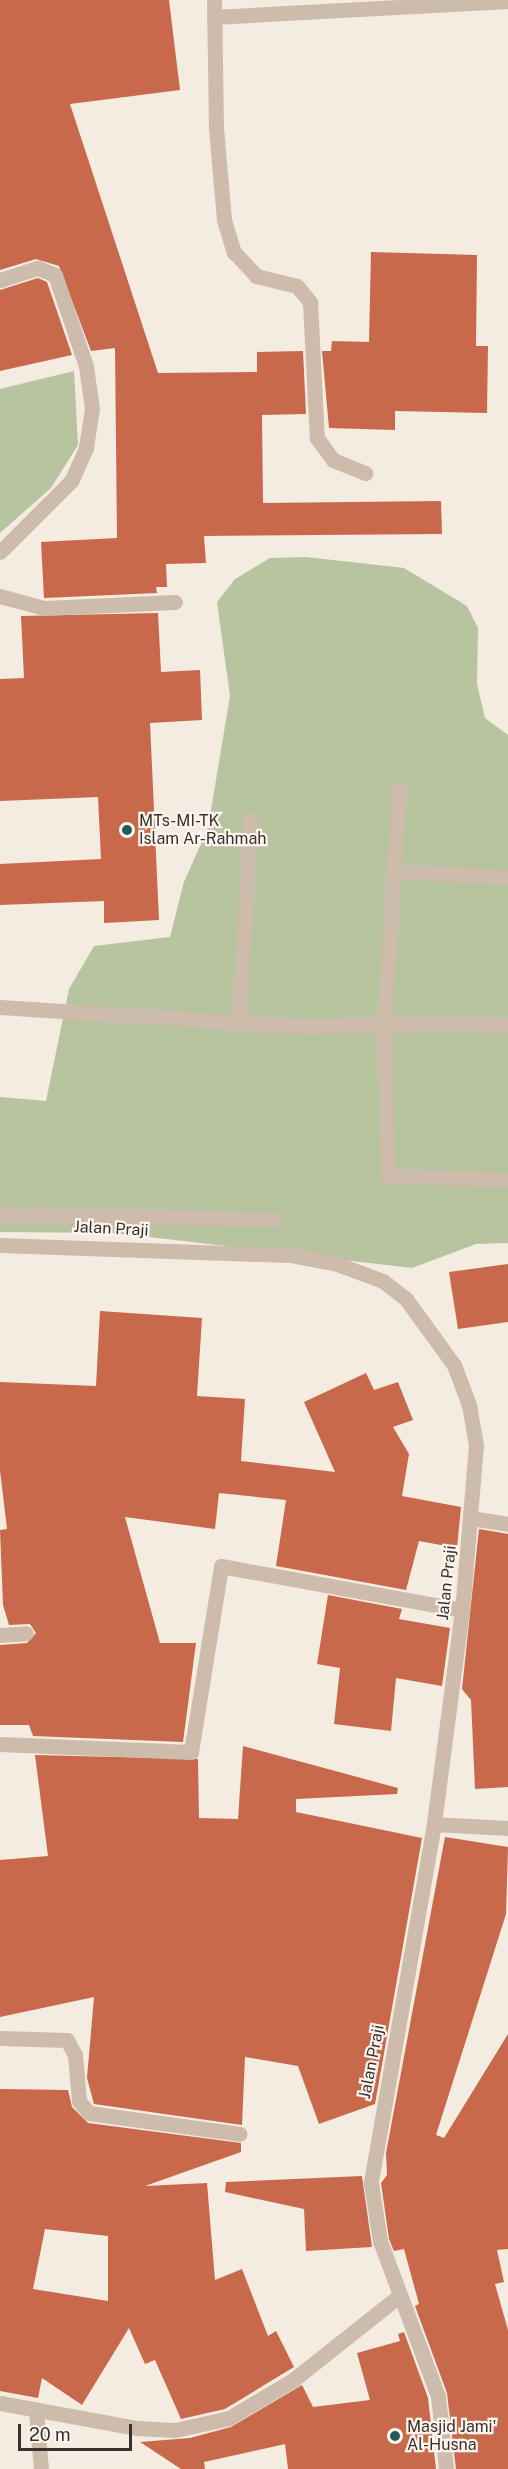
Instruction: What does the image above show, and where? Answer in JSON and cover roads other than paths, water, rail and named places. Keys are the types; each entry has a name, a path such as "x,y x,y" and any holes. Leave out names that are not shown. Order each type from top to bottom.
{"street":[{"path":"214,0 216,128 224,220 234,252 256,276 297,286 310,302 317,438 333,460 365,473"},
{"path":"214,17 508,1"},
{"path":"0,280 42,268 55,274 66,298 92,410 86,448 71,480 0,552"},
{"path":"0,596 44,608 175,602"},
{"path":"399,788 396,872 384,1024 388,1176 508,1180"},
{"path":"239,1023 250,819"},
{"path":"396,872 508,877"},
{"path":"0,1007 239,1023 508,1025"},
{"path":"0,1214 275,1220"},
{"name":"Jalan Praji","path":"0,1245 290,1255 383,1281 432,1329 458,1375 476,1444 462,1610 434,1824 371,2183 380,2241 438,2396 446,2469"},
{"path":"471,1518 508,1524"},
{"path":"0,1744 191,1752 221,1566 462,1610"},
{"path":"0,1635 26,1633"},
{"path":"434,1824 508,1828"},
{"path":"0,2038 67,2040 75,2055 79,2101 89,2113 240,2134"},
{"path":"0,2403 36,2412 175,2430 229,2418 293,2380 399,2296"},
{"path":"36,2412 42,2469"}],"place":[{"name":"MTs-MI-TK Islam Ar-Rahmah","path":"127,830"},
{"name":"Masjid Jami' Al-Husna","path":"395,2436"}]}
